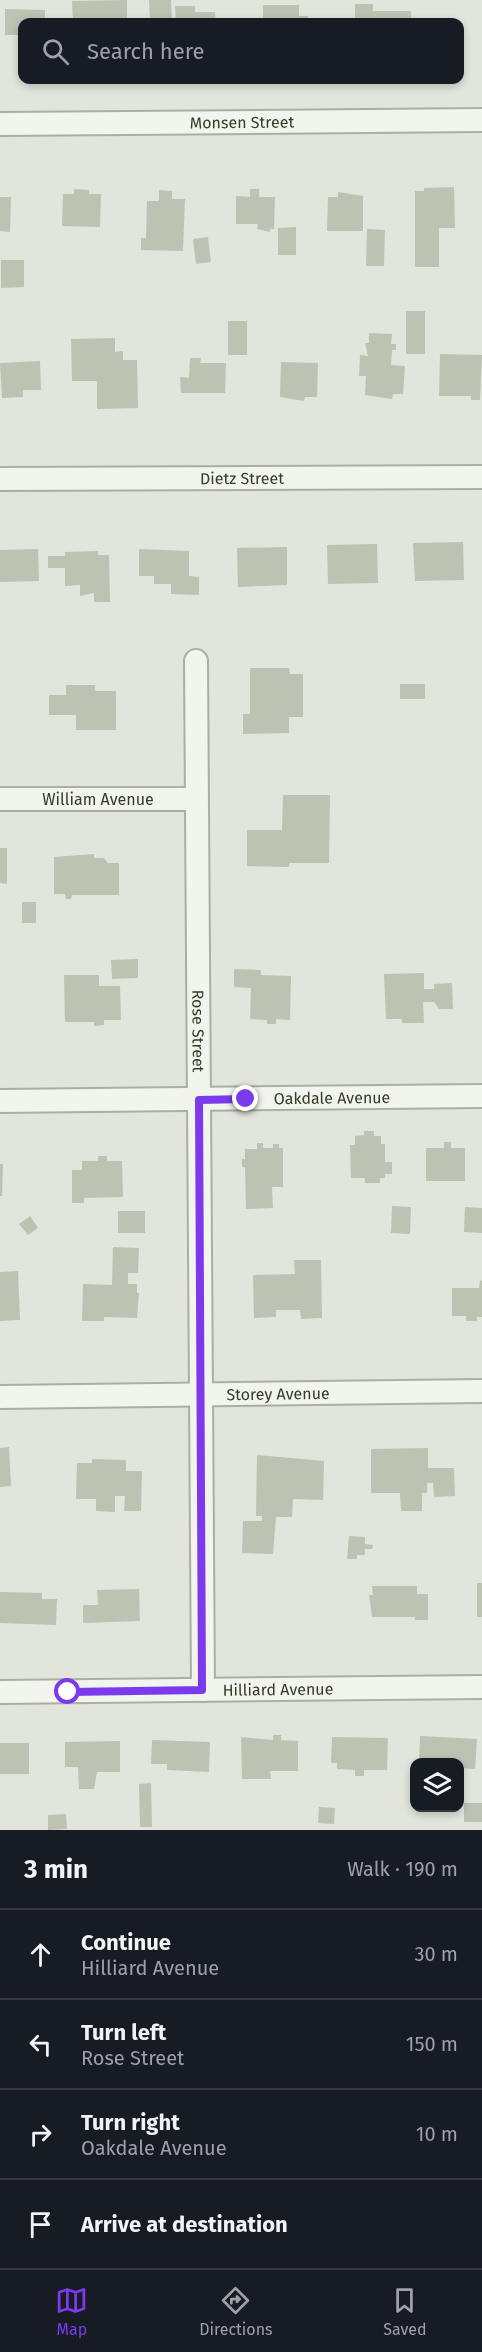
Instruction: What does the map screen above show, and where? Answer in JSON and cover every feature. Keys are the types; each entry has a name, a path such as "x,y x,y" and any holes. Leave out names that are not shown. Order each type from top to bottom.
{"street":[{"name":"Monsen Street","path":"0,124 482,120"},
{"name":"Dietz Street","path":"0,479 482,477"},
{"name":"Rose Street","path":"196,661 195,800 202,1394 202,1690"},
{"name":"William Avenue","path":"0,799 195,800"},
{"name":"Oakdale Avenue","path":"0,1101 482,1096"},
{"name":"Storey Avenue","path":"0,1397 482,1391"},
{"name":"Hilliard Avenue","path":"0,1692 482,1687"}],"building":[{"path":"127,0 127,18 73,18 72,1"},
{"path":"149,0 171,0 172,18 150,18"},
{"path":"355,4 373,4 373,11 411,11 411,18 355,18"},
{"path":"263,5 299,5 299,16 308,16 308,18 263,18"},
{"path":"175,6 195,6 195,12 215,12 216,18 176,18"},
{"path":"5,9 45,10 45,18 18,18 18,35 5,35"},
{"path":"454,187 455,228 439,228 439,267 415,267 415,191 424,191 424,188"},
{"path":"74,189 89,190 89,194 101,194 100,227 62,226 63,194 74,194"},
{"path":"250,189 259,189 259,197 275,197 274,229 270,229 270,232 257,229 258,224 236,224 236,196 250,197"},
{"path":"159,190 172,191 172,199 185,199 183,251 141,250 141,238 146,238 147,201 159,201"},
{"path":"338,192 363,196 363,231 327,231 328,197 338,197"},
{"path":"0,197 11,197 10,232 0,231"},
{"path":"296,227 296,255 278,255 278,228"},
{"path":"367,229 385,230 384,266 366,266"},
{"path":"208,237 211,262 196,264 193,239"},
{"path":"1,260 24,260 24,287 1,288"},
{"path":"406,311 425,311 425,354 406,354"},
{"path":"228,321 247,321 247,355 228,355"},
{"path":"369,333 392,334 391,344 396,344 396,350 392,350 391,365 405,366 403,394 393,394 392,399 365,395 366,376 359,376 360,355 368,356 365,343 369,343"},
{"path":"115,338 115,352 123,351 123,360 137,360 138,408 97,409 97,381 72,381 71,339"},
{"path":"440,354 482,355 480,400 471,400 471,396 439,396"},
{"path":"190,358 201,358 200,363 226,363 225,393 181,393 180,377 189,378"},
{"path":"40,361 41,390 23,390 23,397 2,398 0,363"},
{"path":"281,362 318,363 317,397 305,397 304,401 280,397"},
{"path":"463,542 464,580 415,581 413,543"},
{"path":"377,544 378,583 328,584 327,545"},
{"path":"287,547 287,585 238,587 237,548"},
{"path":"38,549 39,581 0,582 0,550"},
{"path":"139,549 189,551 189,576 199,577 199,595 171,594 171,584 154,584 154,576 139,576"},
{"path":"98,551 98,555 109,555 110,602 94,602 94,593 80,596 80,585 65,586 65,568 48,568 48,556 65,556 65,552"},
{"path":"250,668 289,668 290,674 303,674 303,717 289,717 289,733 243,734 243,714 250,714"},
{"path":"400,684 425,684 425,699 400,699"},
{"path":"66,685 95,685 95,691 116,691 116,730 76,730 76,715 49,715 49,695 66,695"},
{"path":"283,795 330,795 329,863 289,863 289,867 247,866 247,830 282,830"},
{"path":"0,848 7,848 7,884 0,883"},
{"path":"94,854 94,858 104,858 108,863 119,863 119,895 72,895 71,899 66,899 65,894 54,894 54,857"},
{"path":"22,902 36,902 36,923 22,923"},
{"path":"138,959 138,978 112,979 111,960"},
{"path":"234,969 261,970 261,975 291,976 290,1020 276,1019 276,1024 267,1024 267,1020 250,1019 251,988 234,987"},
{"path":"424,973 424,989 434,989 434,984 452,983 453,1009 439,1009 434,1002 423,1002 424,1023 402,1023 402,1019 386,1019 384,974"},
{"path":"64,975 99,975 99,986 120,986 121,1020 104,1020 104,1025 94,1026 94,1022 65,1022"},
{"path":"364,1131 374,1131 374,1136 381,1136 381,1144 385,1144 385,1162 392,1162 392,1174 385,1174 385,1178 380,1178 380,1183 365,1183 365,1178 351,1178 350,1145 355,1145 355,1136 364,1135"},
{"path":"444,1142 451,1142 451,1148 465,1148 465,1181 426,1181 426,1148 444,1148"},
{"path":"257,1143 263,1143 263,1148 273,1148 273,1144 279,1144 279,1148 283,1148 283,1187 272,1187 273,1208 246,1209 245,1167 242,1167 242,1159 245,1159 245,1149 257,1149"},
{"path":"98,1156 107,1156 107,1161 122,1161 123,1197 84,1198 84,1203 72,1203 72,1170 82,1170 82,1161 98,1161"},
{"path":"0,1164 3,1164 2,1196 0,1196"},
{"path":"392,1206 411,1207 410,1234 391,1233"},
{"path":"465,1207 482,1208 482,1233 464,1232"},
{"path":"118,1211 145,1211 145,1233 118,1233"},
{"path":"30,1216 38,1228 28,1235 19,1224"},
{"path":"113,1247 139,1248 138,1273 128,1273 128,1284 137,1284 137,1293 139,1293 137,1318 104,1317 104,1321 82,1321 83,1284 112,1285"},
{"path":"294,1260 321,1260 322,1318 301,1319 300,1310 276,1310 276,1317 254,1318 253,1275 295,1274"},
{"path":"18,1271 20,1320 0,1321 0,1272"},
{"path":"480,1280 482,1281 482,1317 477,1317 477,1321 466,1321 466,1316 452,1316 452,1288 479,1288"},
{"path":"9,1447 11,1486 0,1487 0,1448"},
{"path":"428,1448 428,1468 454,1468 455,1496 434,1497 433,1483 427,1483 427,1493 422,1493 422,1511 401,1511 400,1493 371,1493 371,1449"},
{"path":"257,1455 324,1461 323,1500 293,1499 292,1517 276,1517 273,1554 242,1553 243,1521 262,1521 262,1516 256,1516"},
{"path":"92,1459 126,1460 126,1471 142,1471 141,1511 124,1511 125,1496 115,1496 115,1512 96,1511 96,1499 76,1499 77,1463 92,1463"},
{"path":"349,1536 365,1537 365,1544 373,1545 372,1549 365,1549 365,1555 357,1555 357,1559 347,1559"},
{"path":"477,1583 482,1583 482,1617 477,1617"},
{"path":"372,1586 417,1586 417,1594 428,1594 428,1620 415,1620 415,1617 372,1617 369,1595 373,1595"},
{"path":"139,1589 140,1621 83,1623 83,1605 98,1605 97,1590"},
{"path":"0,1592 42,1593 42,1599 57,1599 56,1625 0,1623"},
{"path":"273,1735 281,1735 281,1740 298,1741 298,1771 270,1771 271,1779 242,1779 241,1737 273,1740"},
{"path":"420,1736 477,1739 475,1769 464,1768 464,1758 419,1758"},
{"path":"332,1737 388,1738 387,1770 364,1770 364,1776 355,1776 355,1770 337,1769 337,1763 331,1763"},
{"path":"152,1740 210,1742 209,1772 167,1770 167,1764 151,1764"},
{"path":"120,1741 120,1772 97,1772 94,1789 79,1789 78,1767 65,1767 65,1742"},
{"path":"0,1743 29,1743 29,1774 0,1774"},
{"path":"151,1783 152,1827 140,1827 139,1784"},
{"path":"464,1803 482,1803 482,1822 464,1822"},
{"path":"319,1807 335,1808 334,1824 318,1823"},
{"path":"66,1814 67,1829 48,1830 48,1815"}],"route":[{"path":"68,1692 202,1690 199,1100 246,1099"}]}
